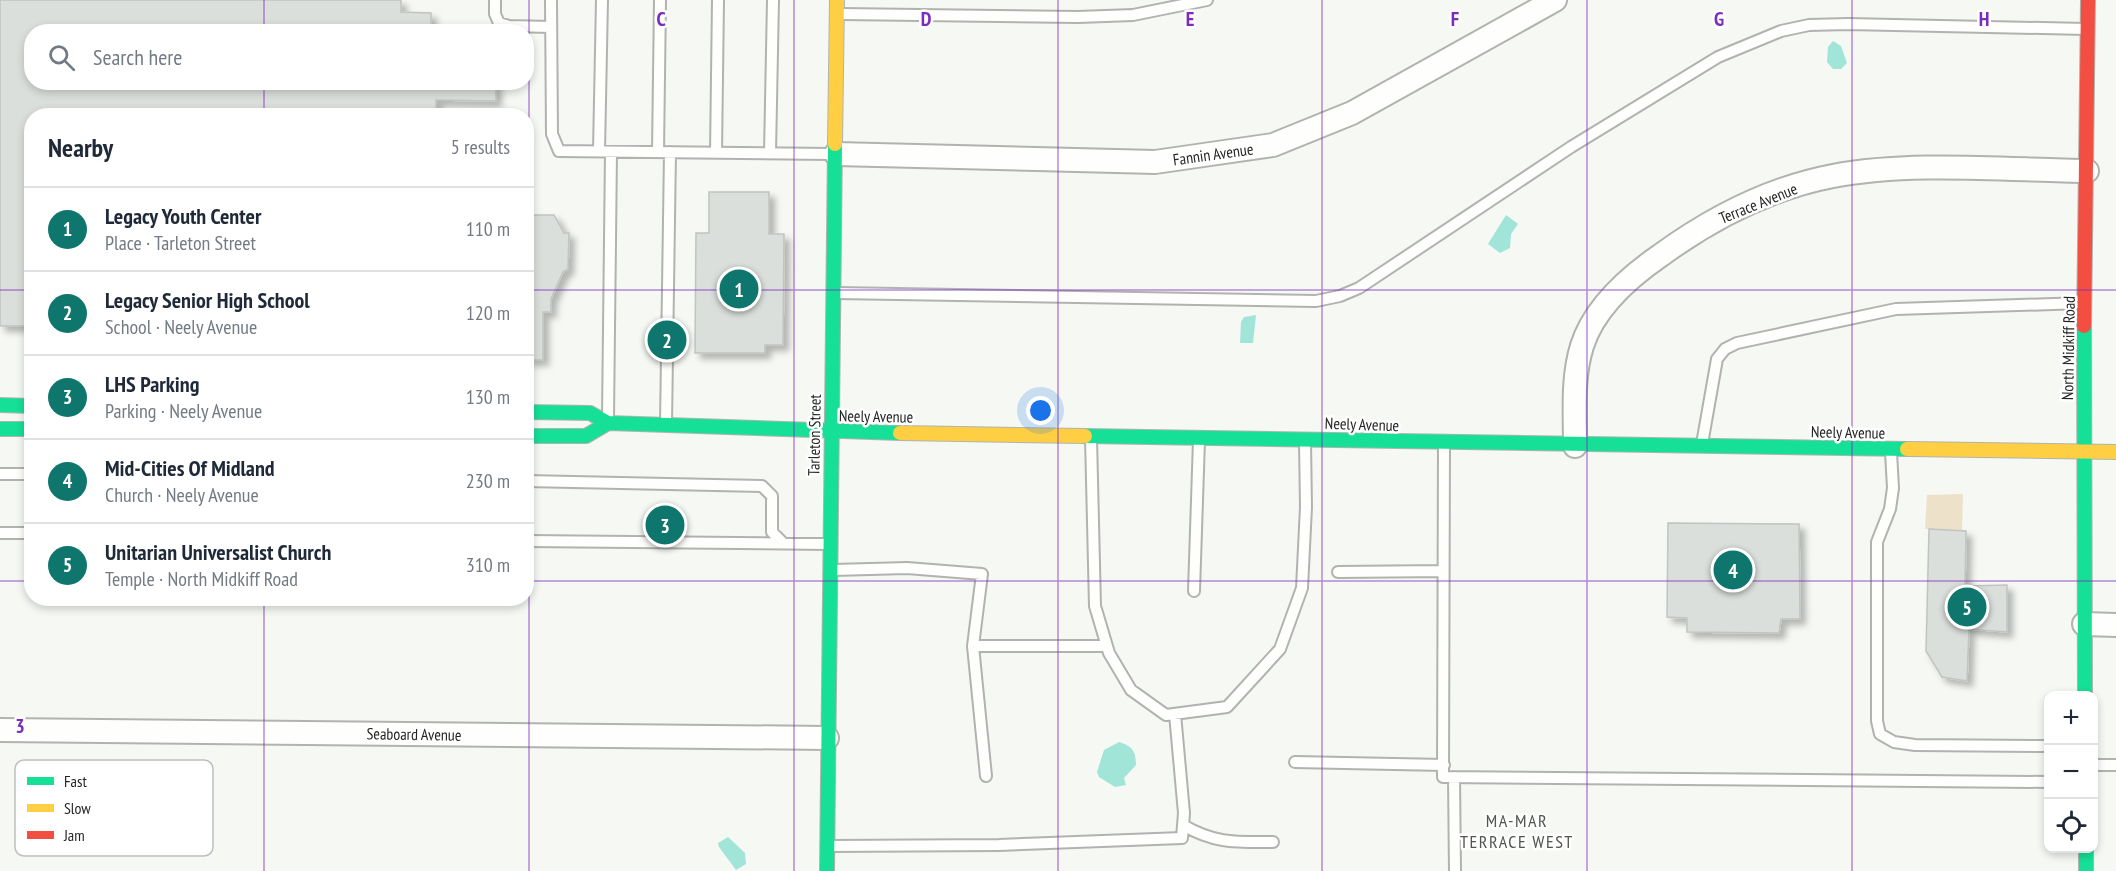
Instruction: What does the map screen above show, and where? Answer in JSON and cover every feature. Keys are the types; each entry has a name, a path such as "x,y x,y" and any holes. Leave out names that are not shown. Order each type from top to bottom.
{"street":[{"name":"Fannin Avenue","path":"836,154 1155,162 1273,145 1352,113 1554,0"},
{"name":"North Midkiff Road","path":"2085,691 2082,451 2088,0"},
{"name":"Tarleton Street","path":"827,871 837,7"},
{"name":"Terrace Avenue","path":"1575,446 1575,375 1582,344 1606,303 1645,266 1701,226 1776,192 1833,176 1909,170 2087,171"},
{"path":"0,405 24,406"},
{"name":"Neely Avenue","path":"534,412 590,413 608,423 831,432 1199,437 1575,446 2116,452"},
{"name":"Neely Avenue","path":"534,436 586,436 608,423"},
{"path":"0,429 24,429"},
{"path":"2084,624 2116,625"},
{"name":"Seaboard Avenue","path":"0,730 828,738"},
{"path":"2086,853 2086,871"}],"lane":[{"path":"495,0 495,14 503,24"},
{"path":"551,0 552,134 559,151 836,154"},
{"path":"599,151 602,0"},
{"path":"658,152 660,0"},
{"path":"716,153 718,0"},
{"path":"770,153 773,0"},
{"path":"837,7 1078,17 1132,15 1207,0"},
{"path":"833,293 1287,301 1324,299 1359,288 1665,87 1750,42 1809,26 1838,24 2088,29"},
{"path":"534,27 551,27"},
{"path":"608,423 611,152"},
{"path":"666,424 670,152"},
{"path":"1701,447 1717,359 1725,349 1737,344 1896,309 2085,303"},
{"path":"1091,435 1095,606 1107,646 1131,690 1166,715 1227,707 1280,649 1302,588 1306,507 1305,439"},
{"path":"1194,591 1199,437"},
{"path":"1444,443 1443,777 2044,782"},
{"path":"1891,449 1893,489 1890,509 1877,542 1877,721 1880,734 1894,742 1915,745 2044,746"},
{"path":"0,474 24,474"},
{"path":"534,480 762,486 772,496 772,532 783,543"},
{"path":"0,533 24,533"},
{"path":"534,541 830,544"},
{"path":"829,570 907,568 981,574 974,646 986,776"},
{"path":"1338,572 1443,571"},
{"path":"974,646 1107,646"},
{"path":"827,847 999,845 1182,838 1184,825 1175,714"},
{"path":"1295,762 1443,765"},
{"path":"2098,765 2116,765"},
{"path":"1454,777 1455,871"},
{"path":"1184,825 1204,837 1221,841 1273,842"}],"shaded area":[{"path":"1963,494 1962,530 1925,529 1927,495"}],"water":[{"path":"1833,41 1841,46 1847,63 1841,69 1833,69 1827,62 1828,47"},
{"path":"1506,215 1518,224 1511,234 1510,248 1500,253 1488,244"},
{"path":"1256,315 1253,343 1240,343 1241,322 1244,317"},
{"path":"1119,742 1132,750 1136,765 1124,778 1126,785 1115,787 1099,777 1097,772 1104,750"},
{"path":"728,837 745,853 746,864 736,870 718,843"}],"building":[{"path":"0,0 401,0 401,12 431,13 431,24 24,24 24,90 496,90 496,101 436,100 436,108 24,108 24,326 0,326"},
{"path":"709,192 769,192 769,234 784,234 783,345 765,345 765,353 695,353 696,233 709,233"},
{"path":"534,215 554,215 564,233 569,233 568,269 563,272 551,299 551,312 543,312 543,360 534,360"},
{"path":"1668,523 1799,524 1800,619 1781,619 1779,633 1687,632 1687,618 1667,617"},
{"path":"1929,529 1966,531 1965,586 2007,585 2007,632 1969,629 1967,681 1942,677 1926,651"}],"traffic: fast":[{"path":"827,871 835,144"},
{"path":"2084,326 2085,691"},
{"path":"0,405 24,406"},
{"path":"534,412 590,413 608,423 900,433"},
{"path":"534,436 586,436 608,423"},
{"path":"0,429 24,429"},
{"path":"1085,436 1907,449"},
{"path":"2086,853 2086,871"}],"traffic: slow":[{"path":"835,144 837,0"},
{"path":"900,433 1085,436"},
{"path":"1907,449 2116,452"}],"traffic: jam":[{"path":"2084,326 2088,0"}],"place":[{"name":"Legacy Youth Center","path":"739,289"},
{"name":"Legacy Senior High School","path":"667,340"},
{"name":"LHS Parking","path":"665,525"},
{"name":"Mid-Cities Of Midland","path":"1733,570"},
{"name":"Unitarian Universalist Church","path":"1967,607"}],"district":[{"name":"MA-MAR TERRACE WEST","path":"1517,830"}]}
